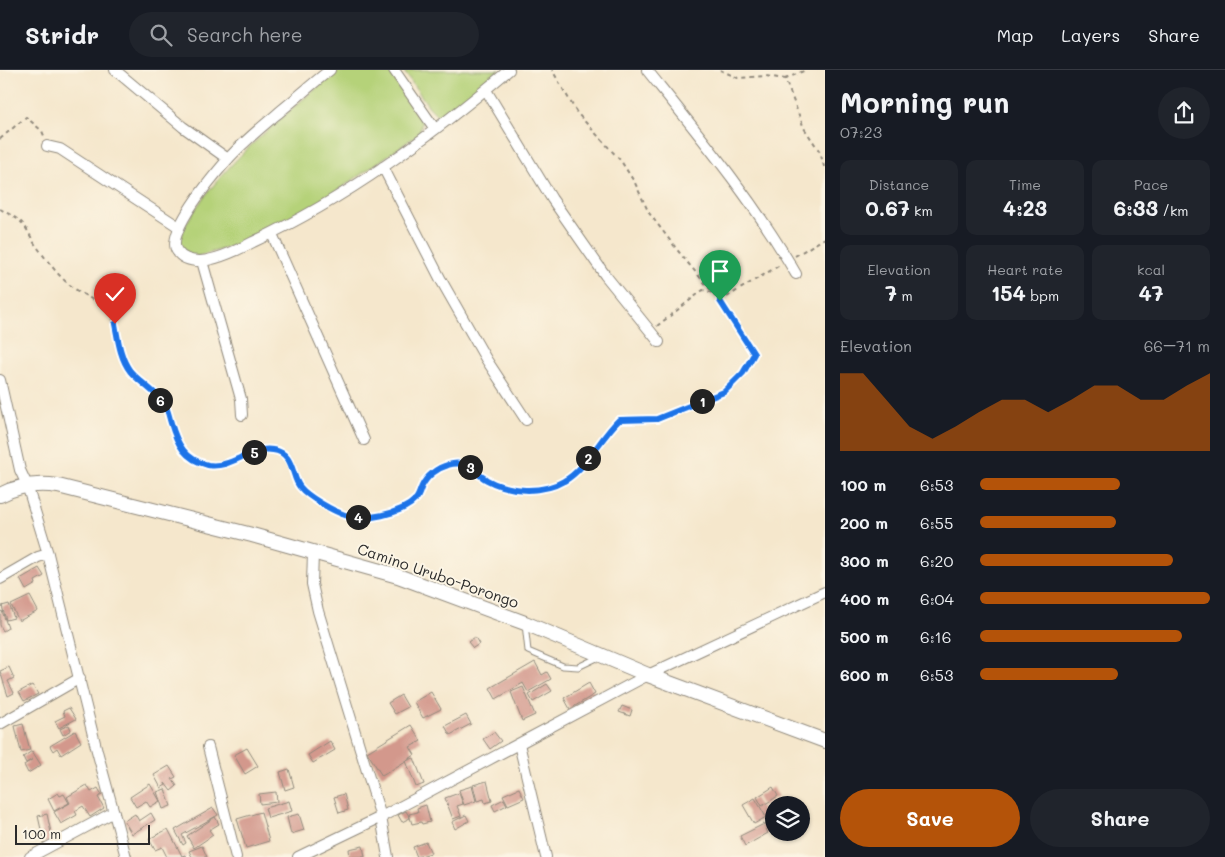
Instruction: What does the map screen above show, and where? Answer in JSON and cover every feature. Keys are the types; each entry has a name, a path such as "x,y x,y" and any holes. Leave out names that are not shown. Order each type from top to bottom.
{"main road":[{"name":"Camino Urubo-Porongo","path":"0,495 27,484 58,486 252,535 398,576 525,623 648,675 825,741"}],"street":[{"path":"115,70 183,127 228,160"},
{"path":"394,70 435,130"},
{"path":"322,72 228,160 190,208 174,238 175,250 182,257 189,260 202,261 239,249 272,234 328,202 383,167 435,130 509,70"},
{"path":"647,70 740,188 796,274"},
{"path":"486,90 552,199 605,275 659,342"},
{"path":"47,146 60,149 179,227"},
{"path":"383,167 450,296 486,359 526,420"},
{"path":"272,234 364,440"},
{"path":"202,261 241,399 242,415"},
{"path":"0,380 20,470 27,484 48,554 126,857"},
{"path":"313,553 312,584 318,611 381,817 388,857"},
{"path":"0,579 38,557 48,554"},
{"path":"298,857 381,817 648,675 825,592"},
{"path":"0,724 80,678"},
{"path":"519,744 546,857"},
{"path":"208,747 236,857"},
{"path":"30,857 114,812"}],"lane":[{"path":"525,623 528,651 563,666 578,667 602,656"}],"path":[{"path":"0,209 22,223 34,243 54,268 74,288 100,303 115,324 121,352 130,370 166,406 181,450 192,460 210,465 229,464 256,451 273,450 282,453 292,465 299,487 326,507 346,516 374,518 396,512 416,499 425,481 439,468 451,464 467,465 488,481 513,490 541,489 564,481 585,462 608,430 619,420 657,419 724,392 743,373 754,354 714,293 649,214 635,183 621,161 577,113 552,70"},
{"path":"720,70 738,78 766,76 785,79 806,70"},
{"path":"785,79 804,128 820,152 825,170"},
{"path":"0,139 26,117 42,131 47,146"},
{"path":"720,301 825,238"},
{"path":"650,331 703,290 714,293"}],"green space":[{"path":"339,70 389,70 422,122 419,134 346,185 295,217 241,243 204,255 188,255 181,247 182,235 188,220 211,188 253,143"},
{"path":"403,70 499,70 444,115 439,117 429,107"}],"building":[{"path":"39,568 44,576 35,581 36,584 26,590 20,579"},
{"path":"30,596 38,611 19,621 11,605"},
{"path":"9,604 14,618 6,620 2,606"},
{"path":"2,611 8,628 3,631 0,625 0,612"},
{"path":"475,637 479,644 473,648 468,642"},
{"path":"535,662 542,675 547,672 551,679 528,692 523,683 496,699 490,688"},
{"path":"9,667 14,678 8,681 14,693 8,696 0,671"},
{"path":"589,683 595,694 570,709 564,698"},
{"path":"547,684 552,691 533,702 529,695"},
{"path":"32,685 38,694 24,701 19,692"},
{"path":"523,687 535,715 522,721 511,692"},
{"path":"431,692 441,709 423,718 414,702"},
{"path":"401,695 408,707 395,714 388,703"},
{"path":"622,706 632,710 630,716 619,712"},
{"path":"69,708 76,719 59,728 55,721 65,716 63,711"},
{"path":"466,715 471,724 450,735 445,726"},
{"path":"23,724 30,750 21,752 15,726"},
{"path":"69,725 71,730 63,735 60,729"},
{"path":"411,725 421,741 410,747 415,755 382,776 367,752"},
{"path":"75,731 81,742 61,755 57,748 53,751 50,746"},
{"path":"494,732 501,741 490,749 483,739"},
{"path":"330,741 335,750 313,763 308,755"},
{"path":"247,748 258,766 245,774 234,755"},
{"path":"32,751 41,765 28,773 24,765 33,759 26,763 23,757"},
{"path":"414,758 424,784 416,787 406,761"},
{"path":"169,766 176,777 172,779 177,786 171,791 165,783 166,785 161,788 154,775"},
{"path":"289,769 294,787 285,790 280,772"},
{"path":"487,781 492,801 485,803 484,799 477,801 473,785"},
{"path":"150,784 160,801 150,807 146,801 136,807 130,797"},
{"path":"87,785 91,792 98,788 102,795 98,797 104,808 90,817 83,806 75,811 77,815 61,824 54,812 70,803 67,797"},
{"path":"472,786 476,801 464,805 459,790"},
{"path":"773,787 778,796 765,796 765,804 762,806 757,797"},
{"path":"519,788 524,798 508,805 503,795"},
{"path":"165,789 171,806 163,809 157,792"},
{"path":"276,792 277,802 260,804 259,794"},
{"path":"58,793 60,796 64,794 69,803 54,811 48,799"},
{"path":"459,793 463,804 457,806 461,816 453,819 445,798"},
{"path":"344,794 348,810 339,813 334,797"},
{"path":"755,798 765,818 754,824 743,805"},
{"path":"504,799 507,805 495,811 492,805"},
{"path":"289,801 292,811 268,818 265,808"},
{"path":"426,805 430,822 412,824 409,814 418,812 417,808"},
{"path":"213,808 218,815 182,835 186,843 183,845 175,830"},
{"path":"406,811 410,818 402,822 398,815"},
{"path":"261,812 269,841 246,848 237,819"},
{"path":"151,813 155,820 132,834 124,821 135,814 139,821"},
{"path":"47,814 53,842 44,843 38,816"},
{"path":"299,814 304,830 291,834 287,817"},
{"path":"466,815 469,821 455,829 452,822"},
{"path":"215,817 219,824 209,830 213,835 194,848 187,836"},
{"path":"764,824 765,826 765,835 745,846 740,836"},
{"path":"168,829 182,856 185,855 186,857 167,857 162,847 155,850 149,839"},
{"path":"426,842 431,853 417,857 413,847"},
{"path":"202,846 207,857 192,857 189,851"},
{"path":"363,846 365,857 350,857 349,849"}],"route":[{"path":"115,324 121,352 130,370 166,406 181,450 192,460 210,465 229,464 256,451 273,450 282,453 292,465 299,487 326,507 346,516 374,518 396,512 416,499 425,481 439,468 451,464 467,465 488,481 513,490 541,489 564,481 585,462 608,430 619,420 657,419 724,392 743,373 754,354 731,315 720,301"}]}
